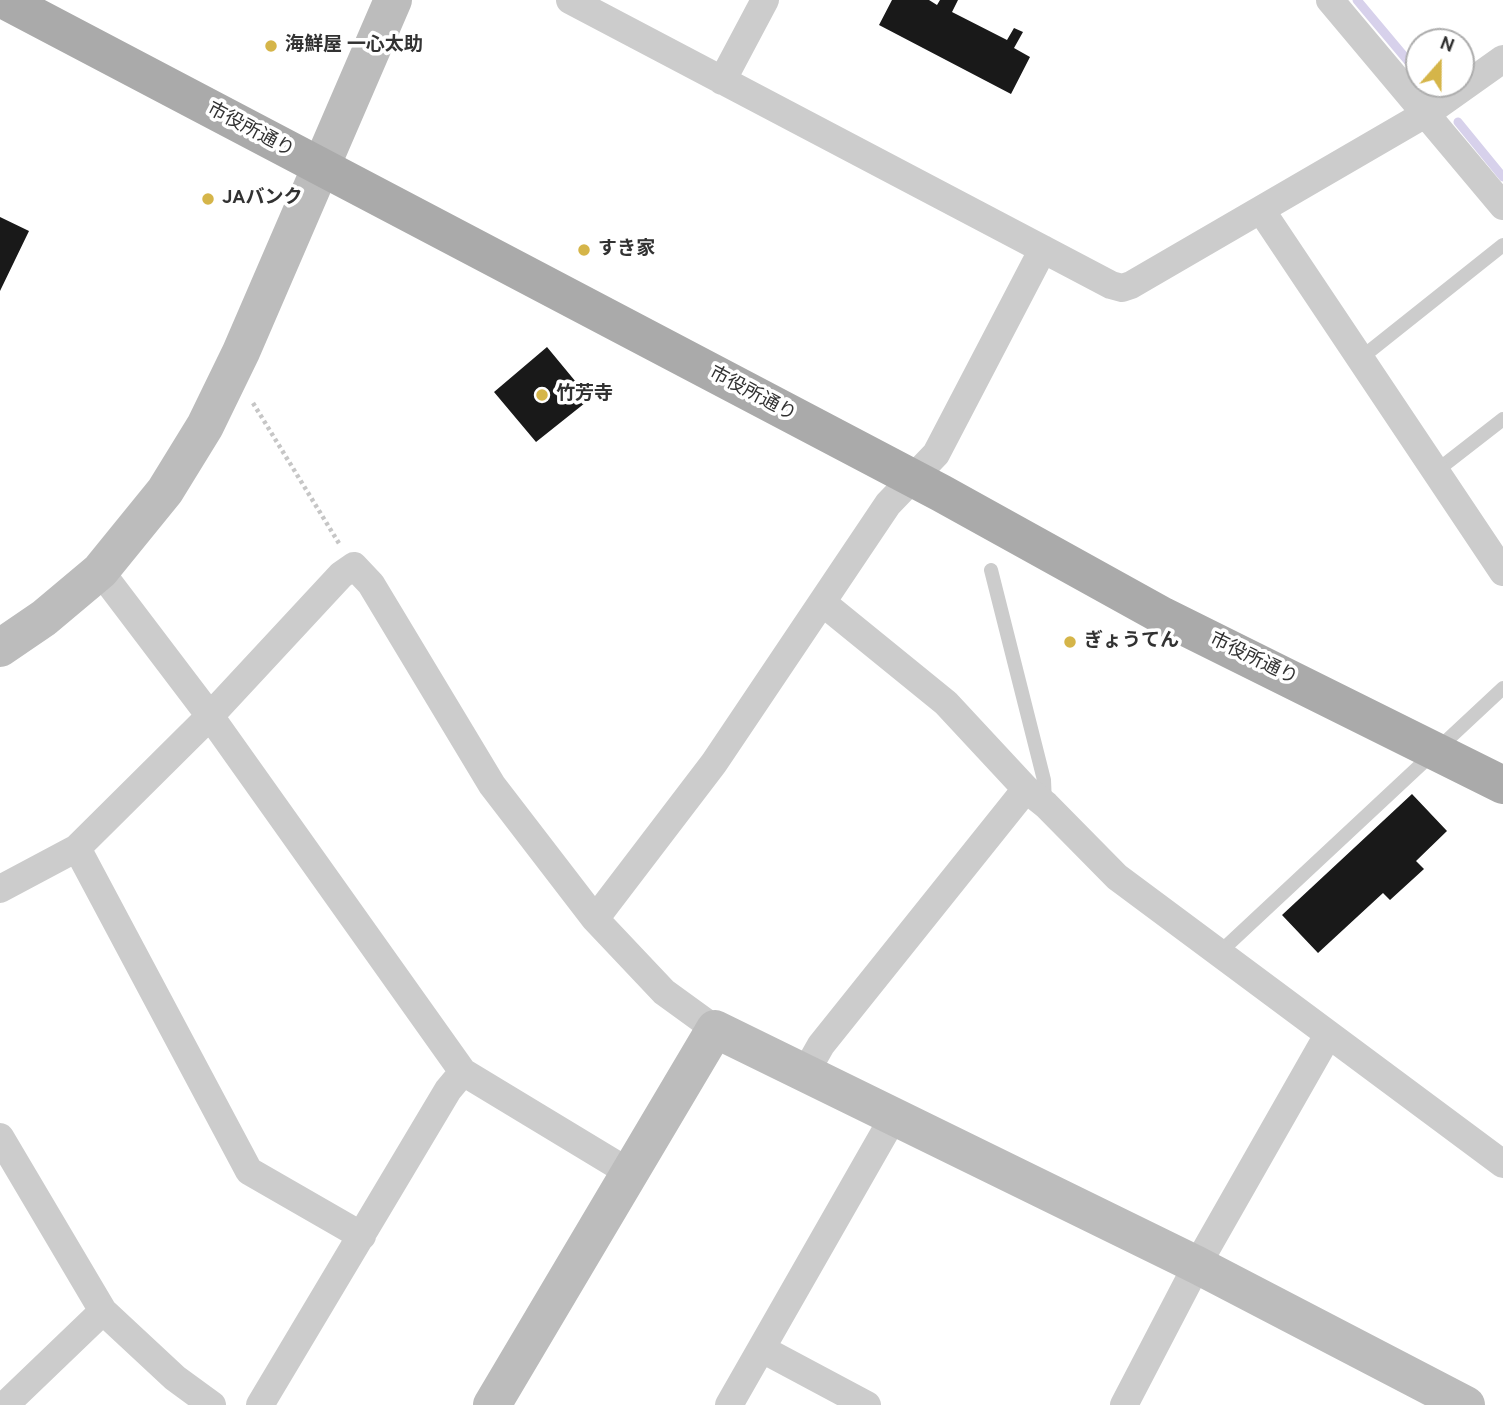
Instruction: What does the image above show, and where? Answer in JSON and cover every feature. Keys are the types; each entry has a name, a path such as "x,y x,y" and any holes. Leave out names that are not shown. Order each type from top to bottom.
{"main road":[{"name":"市役所通り","path":"4,0 912,479 1163,615 1503,785"}],"street":[{"path":"0,648 44,618 100,570 164,491 205,426 241,352 393,0"},
{"path":"570,0 1111,285 1122,288 1427,113 1503,59"},
{"path":"722,81 765,0"},
{"path":"1330,0 1503,206"},
{"path":"1261,210 1503,572"},
{"path":"595,919 714,763 888,504 936,454 1043,249"},
{"path":"0,889 77,848 210,716 341,575 354,566 371,584 492,785 595,919 663,992 715,1029 804,1075 1197,1265 1466,1405"},
{"path":"100,570 210,716 463,1072 630,1172"},
{"path":"822,603 946,703 1117,877 1503,1164"},
{"path":"804,1075 821,1045 1036,797"},
{"path":"77,848 249,1171 362,1236"},
{"path":"492,1405 715,1029"},
{"path":"1125,1405 1197,1265 1328,1035"},
{"path":"260,1405 448,1090 463,1072"},
{"path":"729,1405 893,1118"},
{"path":"0,1137 103,1311 175,1378 212,1405"},
{"path":"5,1405 103,1311"},
{"path":"762,1349 866,1405"}],"lane":[{"path":"1361,358 1503,245"},
{"path":"1435,472 1503,419"},
{"path":"991,570 1044,780 1036,797"},
{"path":"1219,953 1503,688"}],"path":[{"path":"250,400 344,551"}],"building":[{"path":"892,0 929,0 937,5 940,0 958,0 952,12 1007,40 1014,28 1023,32 1014,48 1030,57 1011,94 879,25"},
{"path":"0,217 29,231 0,291"},
{"name":"竹芳寺","path":"547,347 590,399 536,442 494,392"},
{"path":"1412,794 1447,831 1416,861 1424,869 1390,900 1383,893 1318,953 1282,915"}],"waterway":[{"path":"1357,0 1405,57"},
{"path":"1458,122 1503,177"}],"place":[{"name":"海鮮屋 一心太助","path":"271,46"},
{"name":"JAバンク","path":"208,199"},
{"name":"すき家","path":"584,250"},
{"name":"竹芳寺","path":"542,395"},
{"name":"ぎょうてん","path":"1070,642"}]}
